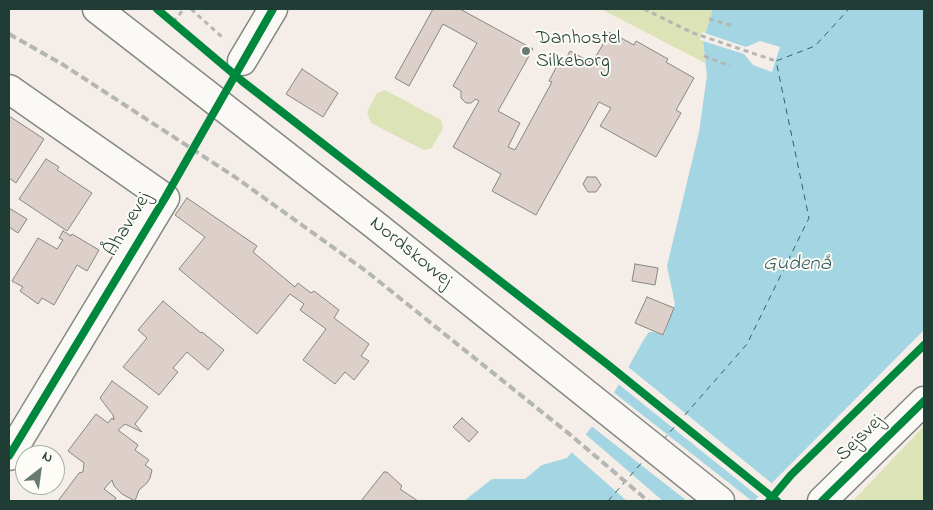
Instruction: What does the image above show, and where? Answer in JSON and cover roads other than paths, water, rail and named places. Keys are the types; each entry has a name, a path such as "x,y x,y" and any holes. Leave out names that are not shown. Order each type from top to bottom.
{"street":[{"name":"Nordskovvej","path":"97,9 375,225 720,501"},
{"path":"243,59 272,9"},
{"name":"Åhavevej","path":"9,89 165,198 9,456"},
{"name":"Sejsvej","path":"822,501 924,401"}],"water":[{"name":"Gudenå","path":"713,9 924,9 924,330 754,501 464,501 492,479 525,479 542,465 567,458 602,414 649,332 664,335 675,304 667,266 699,132 707,75 703,41"}],"railway":[{"path":"9,34 62,64 235,177 366,271 573,437 648,501"}],"place":[{"name":"Danhostel Silkeborg","path":"526,51"}]}
